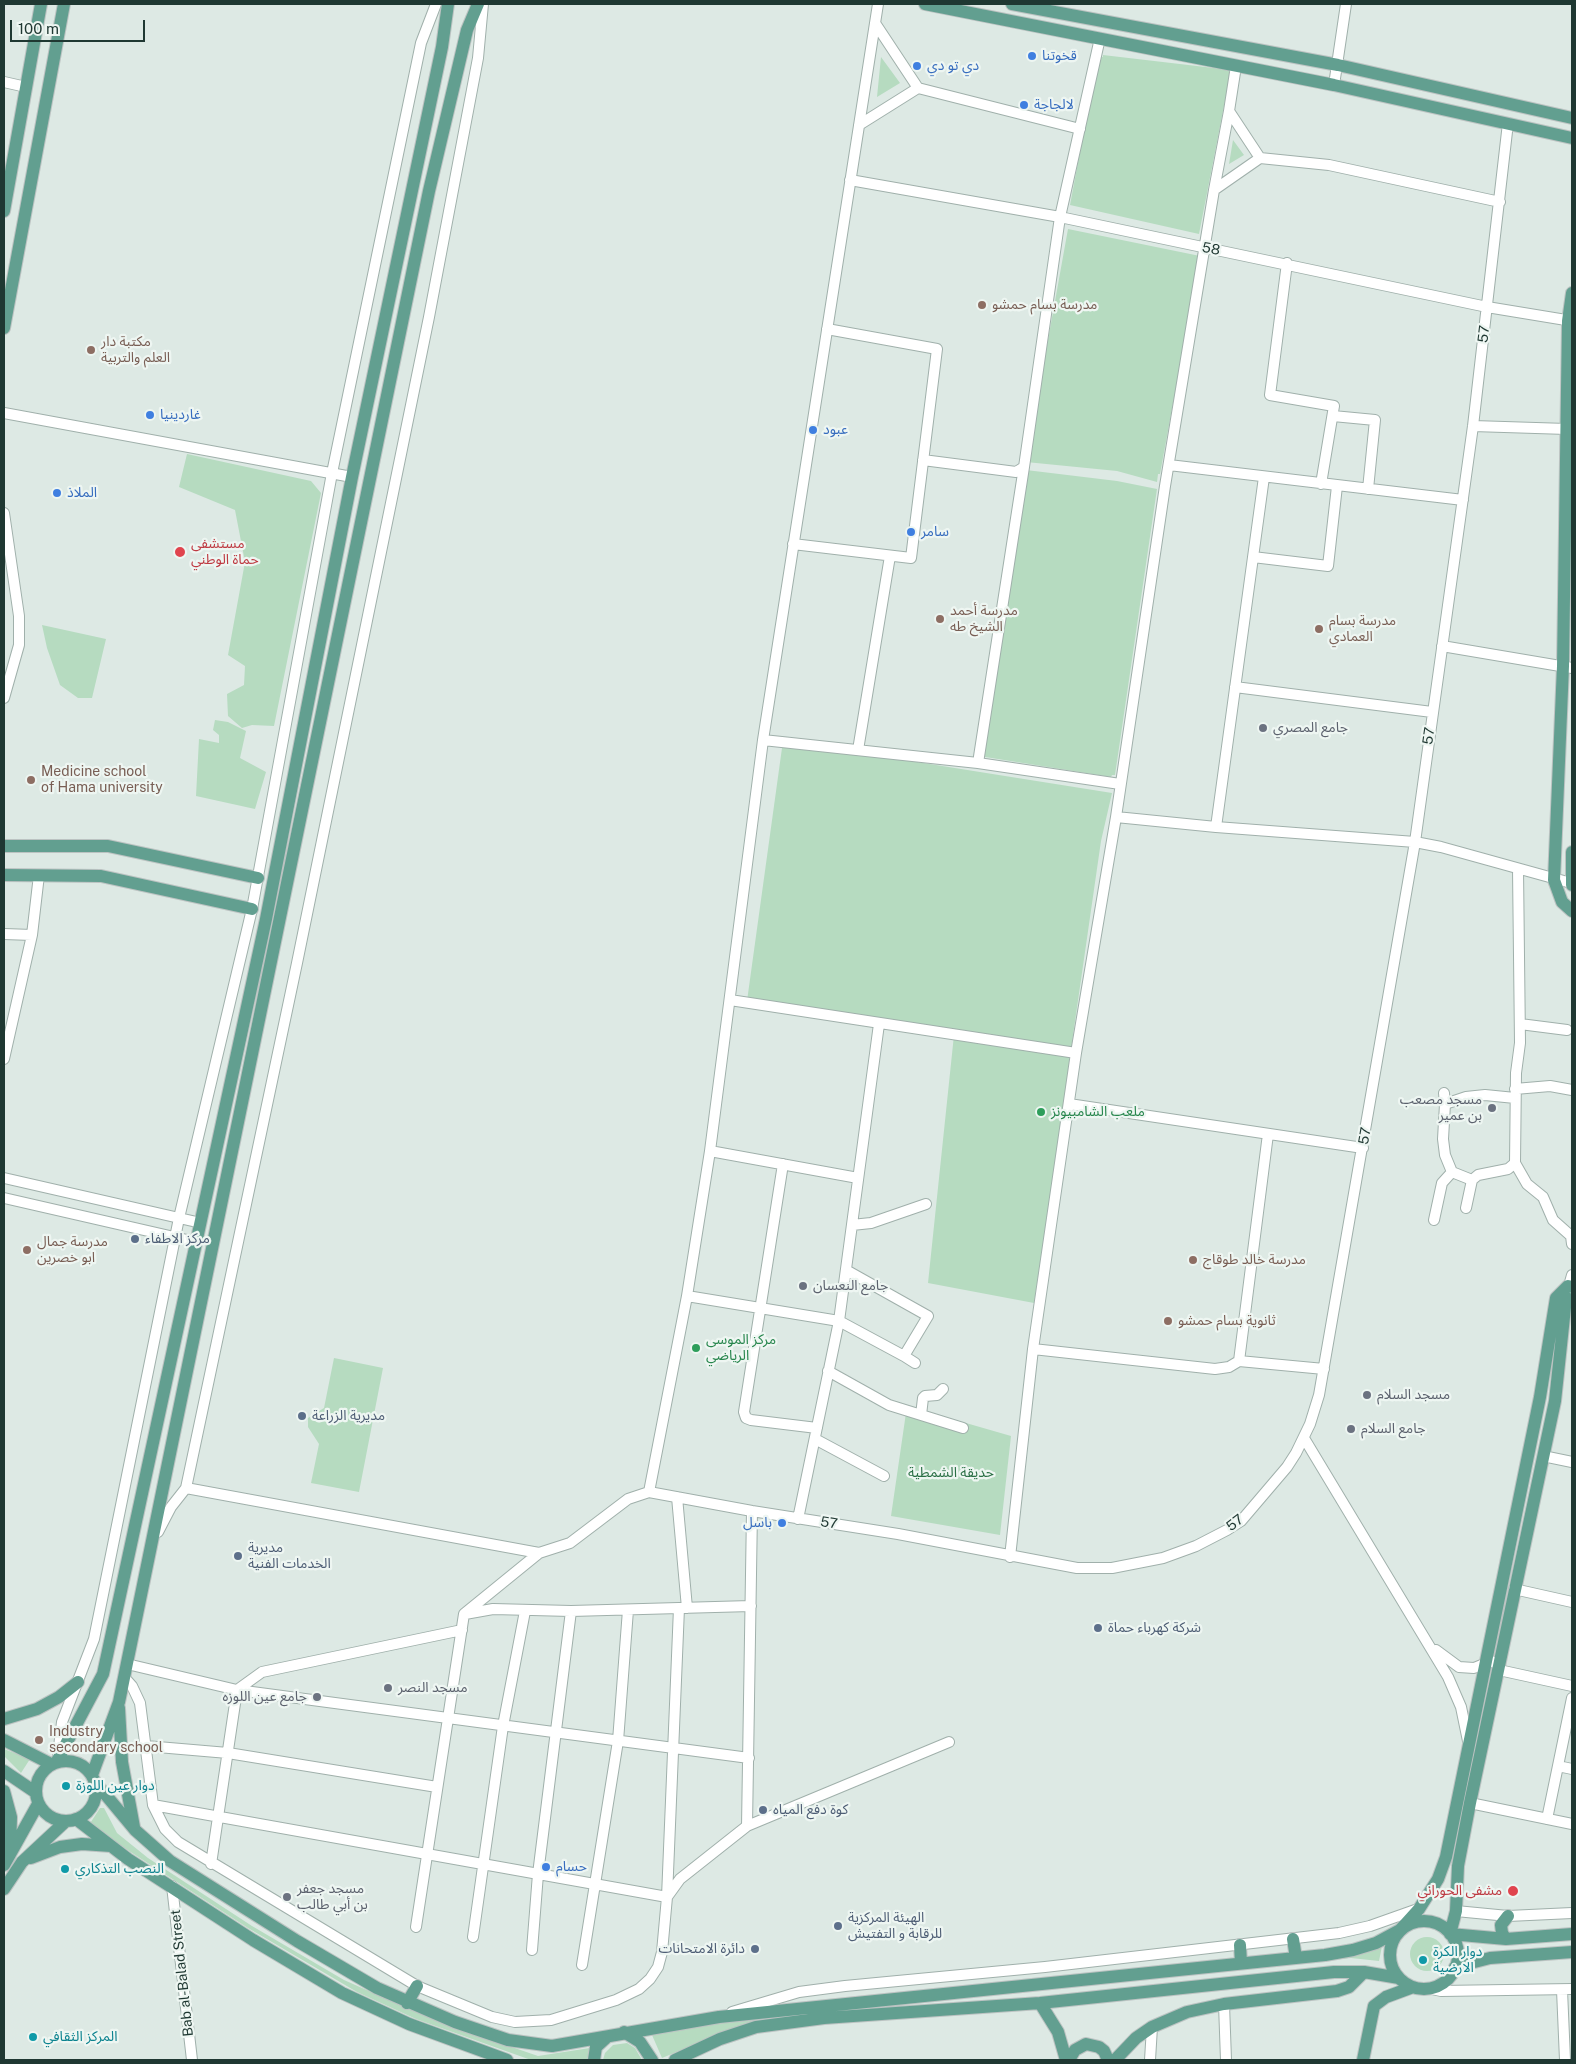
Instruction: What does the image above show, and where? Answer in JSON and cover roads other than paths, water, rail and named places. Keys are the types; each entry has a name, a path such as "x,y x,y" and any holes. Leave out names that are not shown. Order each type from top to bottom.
{"main road":[{"path":"4,211 42,4"},
{"path":"4,328 64,4"},
{"path":"6,1861 37,1798 39,1776 54,1763 102,1674 266,919 352,477 442,47 448,4"},
{"path":"4,1889 22,1862 71,1820 84,1815 95,1800 93,1778 119,1702 429,191 467,30 478,4"},
{"path":"925,4 964,8 1572,138"},
{"path":"1012,4 1338,65 1572,118"},
{"path":"1572,293 1570,400 1567,429 1567,660 1554,880 1562,902 1572,911"},
{"path":"4,846 108,846 258,878"},
{"path":"1572,852 1572,884"},
{"path":"4,875 100,876 252,909"},
{"path":"1450,1934 1456,1911 1458,1866 1470,1803 1558,1383 1570,1289"},
{"path":"1399,1978 1390,1960 1392,1944 1400,1930 1419,1909 1438,1879 1446,1857 1540,1397 1556,1298 1570,1289"},
{"path":"4,1719 37,1709 59,1697 78,1682"},
{"path":"119,1702 122,1762 135,1830"},
{"path":"4,1740 54,1763 77,1762 93,1778 135,1830 170,1861 369,1984 408,2003 508,2040 552,2046 719,2017 1296,1958 1354,1950 1376,1943 1409,1924 1420,1921 1437,1924 1450,1934 1458,1950 1455,1967 1444,1982 1427,1988 1413,1987 1386,1997 1374,2006 1363,2060"},
{"path":"4,1771 37,1798 50,1816 71,1820 253,1940 342,1993 485,2056 507,2060"},
{"path":"4,1791 11,1817 6,1861"},
{"path":"22,1862 60,1846 82,1844 111,1846"},
{"path":"1506,1939 1502,1933 1501,1925 1508,1916"},
{"path":"1450,1934 1506,1939 1572,1934"},
{"path":"1293,1939 1296,1958"},
{"path":"1240,1944 1241,1963"},
{"path":"1455,1967 1490,1958 1572,1952"},
{"path":"1115,2060 1136,2038 1152,2027 1187,2012 1224,2004 1338,1991 1357,1982 1364,1972"},
{"path":"674,2060 690,2056 720,2039 756,2027 824,2018 1040,2003 1297,1975 1364,1972 1399,1978 1413,1987"},
{"path":"408,2003 416,1986"},
{"path":"1040,2003 1058,2032 1068,2060"},
{"path":"624,2032 640,2042 652,2060"},
{"path":"594,2060 596,2047 607,2036"},
{"path":"1068,2060 1075,2050 1086,2044 1099,2047 1104,2051 1108,2060"}],"street":[{"path":"54,1763 62,1722 94,1640 179,1218 252,909 332,473 421,43 436,4"},
{"path":"145,1573 161,1523 186,1488 297,963 423,347 478,58 483,4"},
{"path":"416,1927 464,1614 539,1553 570,1543 628,1499 649,1492 686,1296 710,1151 763,740 878,4"},
{"path":"1334,86 1346,4"},
{"path":"875,23 918,88 1080,129"},
{"path":"978,763 1024,467 1060,217 1100,38"},
{"path":"1010,1557 1033,1349 1076,1054 1116,817 1204,248 1236,66"},
{"path":"4,82 26,87"},
{"path":"859,125 918,88"},
{"path":"1229,111 1260,158"},
{"name":"57","path":"649,1492 752,1512 898,1534 1010,1557 1077,1568 1112,1568 1164,1558 1196,1546 1242,1520 1287,1468 1304,1438 1315,1410 1324,1369 1415,842 1473,426 1508,123"},
{"path":"1214,190 1260,158 1329,165 1500,202"},
{"name":"58","path":"850,180 1060,217 1487,307 1570,321"},
{"path":"1287,264 1270,396 1334,406 1321,484"},
{"path":"793,544 911,558 937,349 827,328"},
{"path":"4,413 352,477"},
{"path":"1333,416 1374,420 1368,489"},
{"path":"1473,426 1567,429"},
{"path":"923,460 1016,472 1024,467"},
{"path":"1169,465 1463,500"},
{"path":"1216,827 1264,477"},
{"path":"1253,557 1328,566 1338,486"},
{"path":"4,513 18,616 19,644 4,698"},
{"path":"858,750 890,556"},
{"path":"1442,646 1567,660"},
{"path":"1236,687 1432,712"},
{"path":"763,740 978,763 1120,784"},
{"path":"1116,817 1216,827 1415,842 1441,846 1572,884"},
{"path":"1518,869 1520,1024 1515,1094 1515,1163 1527,1184 1543,1196 1553,1220 1570,1236 1572,1244"},
{"path":"4,1059 32,935 39,876"},
{"path":"4,934 32,935"},
{"path":"730,1000 1076,1054"},
{"path":"798,1519 839,1322 879,1024"},
{"path":"1520,1024 1567,1030"},
{"path":"1445,1104 1466,1097 1515,1094 1550,1086 1572,1090"},
{"path":"1444,1093 1443,1139 1445,1155 1452,1172 1472,1180"},
{"path":"1069,1104 1363,1148"},
{"path":"1239,1361 1268,1134"},
{"path":"710,1151 858,1178"},
{"path":"1466,1208 1472,1180 1478,1175 1508,1169 1515,1163"},
{"path":"783,1164 762,1309 744,1412 746,1418 817,1428"},
{"path":"1434,1220 1442,1183 1452,1172"},
{"path":"4,1178 201,1223"},
{"path":"4,1198 196,1242"},
{"path":"852,1225 871,1223 926,1204"},
{"path":"846,1270 928,1316 904,1356"},
{"path":"686,1296 839,1322 915,1363"},
{"path":"1033,1349 1215,1369 1229,1367 1239,1361 1324,1369"},
{"path":"828,1371 889,1404 963,1428"},
{"path":"921,1415 923,1398 925,1396 937,1395 943,1389"},
{"path":"1304,1438 1457,1696 1468,1742"},
{"path":"815,1439 884,1476"},
{"path":"1543,1456 1572,1462"},
{"path":"186,1488 539,1553"},
{"path":"124,1677 132,1686 140,1702 153,1805 160,1821 171,1836 211,1864 416,1986 492,2017 515,2022 551,2020 616,2000 645,1985 658,1967 662,1952 667,1897 683,1608 677,1498"},
{"path":"747,1826 752,1512"},
{"path":"1514,1589 1572,1602"},
{"path":"464,1614 493,1610 571,1611 751,1606"},
{"path":"582,1965 618,1741 628,1610"},
{"path":"473,1937 503,1726 524,1611"},
{"path":"532,1950 538,1874 571,1611"},
{"path":"211,1864 237,1690 262,1672 462,1630"},
{"path":"1426,1641 1448,1661 1459,1667 1474,1668 1494,1662 1499,1670 1572,1686"},
{"path":"127,1664 237,1690 749,1758"},
{"path":"1547,1819 1572,1698"},
{"path":"667,1897 680,1879 747,1826 949,1742"},
{"path":"146,1746 228,1753 437,1787"},
{"path":"1558,1766 1572,1769"},
{"path":"1470,1803 1572,1824"},
{"path":"153,1805 667,1897"},
{"name":"Bab al-Balad Street","path":"172,1886 192,2060"},
{"path":"719,2017 781,1997 836,1987 1045,1967 1339,1933 1370,1926 1419,1909"},
{"path":"1456,1911 1508,1916 1572,1913"},
{"path":"1427,1988 1442,1991 1567,1989 1566,2060"},
{"path":"1224,2004 1226,2060"},
{"path":"1150,2060 1152,2027"}],"place":[{"name":"قخوتنا","path":"1032,56"},
{"name":"دي تو دي","path":"917,66"},
{"name":"لالجاجة","path":"1024,105"},
{"name":"مدرسة بسام حمشو","path":"982,305"},
{"name":"مكتبة دار العلم والتربية","path":"91,350"},
{"name":"غاردينيا","path":"150,415"},
{"name":"عبود","path":"813,430"},
{"name":"الملاذ","path":"57,493"},
{"name":"سامر","path":"911,532"},
{"name":"مستشفى حماة الوطني","path":"180,552"},
{"name":"مدرسة أحمد الشيخ طه","path":"940,619"},
{"name":"مدرسة بسام العمادي","path":"1319,629"},
{"name":"جامع المصري","path":"1263,728"},
{"name":"Medicine school of Hama university","path":"31,780"},
{"name":"مسجد مصعب بن عمير","path":"1492,1108"},
{"name":"ملعب الشامبيونز","path":"1041,1112"},
{"name":"مركز الاطفاء","path":"135,1239"},
{"name":"مدرسة جمال ابو خصرين","path":"27,1250"},
{"name":"مدرسة خالد طوقاج","path":"1193,1260"},
{"name":"جامع النعسان","path":"803,1286"},
{"name":"ثانوية بسام حمشو","path":"1168,1321"},
{"name":"مركز الموسى الرياضي","path":"696,1348"},
{"name":"مسجد السلام","path":"1367,1395"},
{"name":"مديرية الزراعة","path":"302,1416"},
{"name":"جامع السلام","path":"1351,1429"},
{"name":"باسل","path":"782,1523"},
{"name":"مديرية الخدمات الفنية","path":"238,1556"},
{"name":"شركة كهرباء حماة","path":"1098,1628"},
{"name":"مسجد النصر","path":"388,1688"},
{"name":"جامع عين اللوزه","path":"317,1697"},
{"name":"Industry secondary school","path":"39,1740"},
{"name":"دوار عين اللوزة","path":"66,1786"},
{"name":"كوة دفع المياه","path":"763,1810"},
{"name":"حسام","path":"546,1867"},
{"name":"النصب التذكاري","path":"65,1869"},
{"name":"مشفى الحوراني","path":"1513,1891"},
{"name":"مسجد جعفر بن أبي طالب","path":"287,1897"},
{"name":"الهيئة المركزية للرقابة و التفتيش","path":"838,1926"},
{"name":"دائرة الامتحانات","path":"755,1949"},
{"name":"دوار الكرة الارضية","path":"1423,1960"},
{"name":"المركز الثقافي","path":"33,2037"}],"park label":[{"name":"حديقة الشمطية","path":"951,1473"}]}
